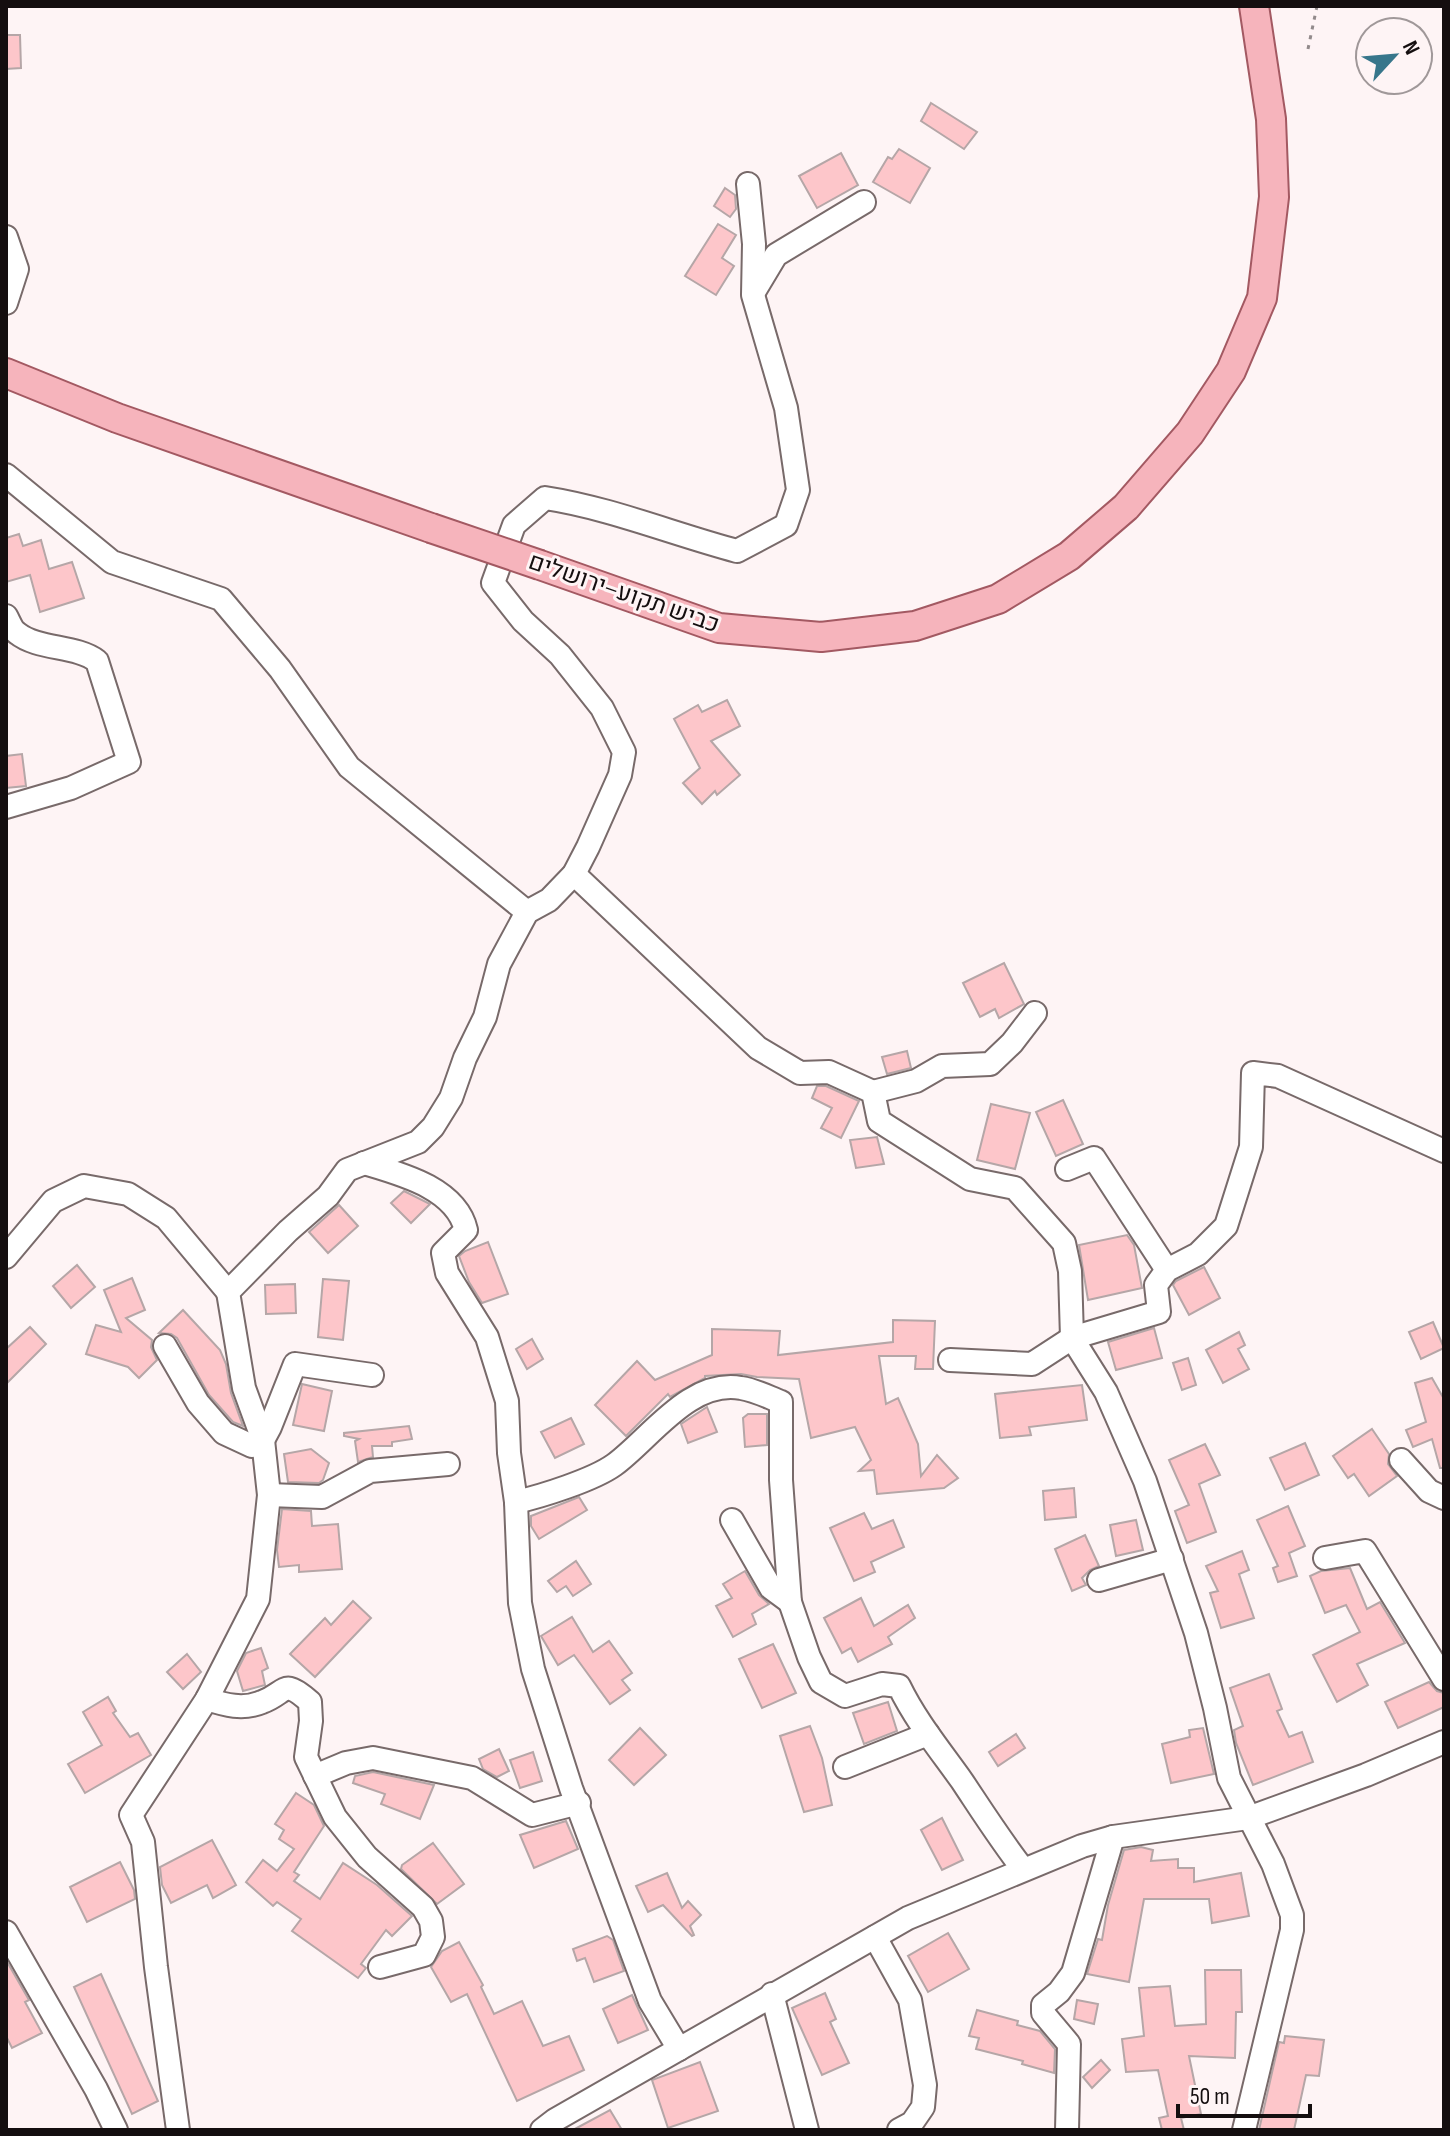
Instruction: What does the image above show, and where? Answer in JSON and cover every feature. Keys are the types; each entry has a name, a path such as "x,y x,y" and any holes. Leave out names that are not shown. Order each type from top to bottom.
{"main road":[{"name":"כביש תקוע–ירושלים","path":"6,373 117,418 719,628 821,637 915,626 998,599 1069,556 1126,507 1190,433 1231,371 1262,298 1274,197 1271,119 1254,6"}],"street":[{"path":"228,1292 288,1231 328,1196 347,1170 418,1142 433,1127 451,1098 465,1058 485,1017 499,964 527,912 549,900 574,874 620,775 624,752 602,708 560,655 523,621 493,583 514,525 545,498 584,504 737,551 786,525 798,490 786,408 753,295 754,244 748,184"},
{"path":"753,295 776,255 864,202"},
{"path":"6,237 17,269 6,303"},
{"path":"6,475 112,562 221,599 280,669 349,767 527,912"},
{"path":"6,616 16,633 53,648 86,653 97,661 129,762 71,788 6,807"},
{"path":"574,874 758,1048 800,1073 829,1072 873,1092 916,1081 942,1066 990,1064 1012,1043 1035,1013"},
{"path":"950,1360 1032,1364 1072,1338 1159,1312 1156,1285 1167,1270 1198,1254 1226,1226 1251,1147 1253,1073 1278,1076 1444,1151"},
{"path":"873,1092 879,1121 970,1179 1015,1188 1064,1243 1070,1271 1072,1338 1106,1392 1145,1481 1200,1648 1229,1778 1281,1884 1292,1915 1292,1930 1244,2130"},
{"path":"1067,1169 1094,1158 1167,1270"},
{"path":"364,1163 429,1187 446,1198 463,1219 466,1230 443,1253 447,1273 487,1337 507,1401 509,1453 516,1502 520,1603 530,1656 571,1788 650,2001 679,2049"},
{"path":"6,1256 53,1201 84,1186 128,1194 166,1218 228,1292 244,1388 263,1440 269,1495 258,1599 207,1699 131,1815 143,1842 178,2130"},
{"path":"165,1346 198,1403 224,1433 252,1446 263,1440 295,1364 372,1375"},
{"path":"516,1502 545,1495 613,1466 688,1400 714,1390 737,1387 781,1402 782,1490 790,1602 821,1682 845,1696 882,1684 899,1686 994,1832 1023,1869"},
{"path":"1401,1460 1429,1491 1444,1498"},
{"path":"269,1495 322,1497 370,1471 448,1464"},
{"path":"732,1520 771,1588 790,1602"},
{"path":"1325,1558 1365,1551 1444,1679"},
{"path":"1099,1580 1172,1559"},
{"path":"207,1699 231,1707 263,1702 280,1689 296,1690 310,1702 306,1757 335,1817 367,1857 423,1907 431,1921 433,1937 424,1955 380,1967"},
{"path":"845,1767 928,1734"},
{"path":"542,2130 772,1994 908,1918 1082,1846 1113,1837 1248,1818 1366,1775 1444,1742"},
{"path":"315,1776 346,1763 373,1758 472,1778 532,1815 579,1803"},
{"path":"1067,2130 1069,2044 1043,2013 1043,2005 1059,1992 1073,1973 1113,1837"},
{"path":"6,1932 96,2089 116,2130"},
{"path":"875,1937 910,2000 925,2085 923,2107 912,2123 899,2130"},
{"path":"772,1994 807,2130"},
{"path":"96,2089 106,2130"}],"path":[{"path":"1308,49 1317,6"}],"building":[{"path":"6,35 20,35 21,68 6,69"},
{"path":"931,103 977,132 964,149 921,121"},
{"path":"899,149 930,168 910,203 873,182 888,157 892,159"},
{"path":"841,153 858,185 817,208 799,176"},
{"path":"725,188 735,195 736,209 730,217 714,206"},
{"path":"718,224 736,235 722,258 734,266 716,295 685,276"},
{"path":"19,534 23,546 41,540 49,569 72,562 84,598 40,612 30,575 6,582 6,538"},
{"path":"727,700 740,726 711,741 740,775 717,795 715,791 702,804 683,783 700,768 674,719 698,705 702,712"},
{"path":"22,754 26,786 6,788 6,756"},
{"path":"1004,963 1024,1004 999,1018 995,1009 980,1017 963,983"},
{"path":"907,1051 911,1068 887,1074 882,1057"},
{"path":"817,1086 826,1086 859,1101 841,1138 821,1128 832,1108 812,1098"},
{"path":"1063,1100 1083,1144 1056,1156 1036,1112"},
{"path":"991,1104 1030,1113 1015,1169 977,1160"},
{"path":"877,1137 884,1164 856,1168 850,1140"},
{"path":"404,1191 430,1204 411,1223 391,1203"},
{"path":"339,1205 358,1226 328,1253 309,1232"},
{"path":"1127,1235 1134,1245 1142,1288 1088,1300 1079,1245"},
{"path":"488,1242 508,1294 482,1303 469,1282 459,1256"},
{"path":"77,1265 95,1287 71,1308 53,1286"},
{"path":"1204,1267 1220,1298 1189,1315 1173,1285"},
{"path":"132,1278 145,1310 126,1318 152,1340 151,1347 157,1360 139,1378 128,1367 86,1354 96,1325 121,1332 104,1290"},
{"path":"323,1279 349,1281 343,1340 318,1337"},
{"path":"295,1284 296,1313 266,1314 265,1285"},
{"path":"183,1310 220,1350 243,1426 233,1422 209,1395 177,1338 159,1333"},
{"path":"893,1320 935,1321 933,1369 915,1369 916,1356 879,1356 886,1404 898,1398 918,1444 921,1476 937,1455 958,1478 944,1488 877,1494 874,1470 859,1471 871,1460 855,1427 811,1438 799,1379 741,1374 705,1376 670,1397 668,1394 626,1436 595,1405 637,1361 655,1380 712,1355 712,1329 780,1331 778,1355 893,1342"},
{"path":"1433,1322 1444,1348 1421,1359 1409,1332"},
{"path":"30,1327 46,1344 6,1384 6,1349"},
{"path":"1154,1328 1162,1358 1116,1370 1108,1342"},
{"path":"1239,1332 1245,1345 1238,1349 1249,1369 1223,1383 1206,1350"},
{"path":"532,1339 543,1359 527,1369 516,1349"},
{"path":"1188,1358 1196,1385 1182,1390 1173,1363"},
{"path":"1432,1378 1444,1399 1444,1468 1440,1468 1432,1439 1413,1447 1406,1430 1426,1422 1415,1383"},
{"path":"302,1384 332,1391 324,1431 293,1425"},
{"path":"1082,1385 1087,1420 1029,1427 1031,1435 1000,1438 995,1394"},
{"path":"707,1407 717,1432 688,1443 681,1424"},
{"path":"748,1414 767,1414 767,1445 745,1447 743,1418"},
{"path":"571,1418 584,1444 555,1458 541,1432"},
{"path":"409,1426 412,1439 392,1442 392,1446 372,1446 373,1457 358,1462 355,1441 359,1439 344,1436 344,1433"},
{"path":"1372,1429 1389,1454 1388,1464 1397,1476 1369,1496 1354,1474 1348,1478 1333,1456"},
{"path":"1305,1443 1319,1475 1285,1490 1270,1458"},
{"path":"1205,1444 1220,1475 1199,1484 1216,1532 1187,1543 1175,1511 1189,1505 1169,1460"},
{"path":"311,1449 329,1463 323,1480 319,1483 288,1482 284,1454"},
{"path":"1074,1488 1076,1517 1045,1520 1043,1491"},
{"path":"579,1497 587,1510 539,1539 531,1526 531,1516"},
{"path":"1288,1506 1305,1546 1289,1553 1297,1576 1278,1582 1273,1568 1278,1566 1257,1520"},
{"path":"282,1509 311,1511 312,1526 338,1524 342,1569 299,1572 299,1565 279,1567 277,1550"},
{"path":"864,1513 872,1529 893,1520 904,1547 871,1562 875,1572 854,1581 830,1528"},
{"path":"1136,1520 1143,1550 1116,1556 1110,1525"},
{"path":"1085,1535 1099,1566 1082,1578 1086,1585 1072,1591 1055,1549"},
{"path":"1242,1551 1249,1570 1239,1574 1254,1618 1221,1628 1210,1593 1218,1591 1206,1566"},
{"path":"576,1561 591,1584 573,1596 566,1586 557,1592 548,1581"},
{"path":"1350,1568 1367,1609 1380,1602 1405,1643 1357,1664 1368,1685 1337,1702 1313,1655 1360,1632 1346,1605 1325,1613 1310,1576 1321,1571"},
{"path":"745,1571 759,1595 769,1604 752,1614 756,1624 733,1637 716,1606 732,1598 723,1584"},
{"path":"861,1598 874,1626 908,1605 915,1618 888,1637 892,1644 858,1662 851,1648 842,1653 824,1618"},
{"path":"353,1601 371,1618 315,1677 290,1654 325,1618 331,1625"},
{"path":"572,1617 593,1652 609,1641 632,1673 622,1680 630,1690 610,1704 574,1655 558,1665 541,1636"},
{"path":"773,1644 796,1693 762,1708 739,1659"},
{"path":"261,1648 268,1668 262,1671 265,1685 243,1691 237,1671 246,1653"},
{"path":"187,1654 201,1672 183,1689 167,1672"},
{"path":"1269,1674 1282,1709 1277,1711 1289,1737 1302,1732 1313,1762 1253,1785 1236,1743 1234,1730 1243,1726 1230,1688"},
{"path":"1429,1682 1437,1691 1444,1693 1444,1707 1398,1728 1385,1702"},
{"path":"108,1697 116,1711 113,1713 130,1737 138,1733 151,1755 85,1793 68,1764 102,1745 83,1712"},
{"path":"888,1702 897,1731 864,1744 853,1713"},
{"path":"810,1726 822,1758 832,1805 804,1812 780,1736"},
{"path":"640,1728 666,1755 634,1785 609,1760"},
{"path":"1203,1728 1214,1774 1171,1783 1162,1744 1190,1737 1189,1730"},
{"path":"1016,1734 1025,1748 998,1766 989,1752"},
{"path":"499,1749 509,1771 497,1777 483,1769 479,1759"},
{"path":"533,1752 542,1781 520,1788 510,1760"},
{"path":"373,1772 434,1785 420,1819 381,1804 385,1794 353,1783 355,1776"},
{"path":"296,1793 314,1805 324,1826 294,1872 299,1875 294,1881 320,1899 343,1863 377,1885 412,1916 392,1936 386,1930 361,1964 366,1968 358,1978 292,1931 301,1919 277,1902 273,1906 246,1882 263,1860 277,1871 294,1849 279,1839 284,1830 275,1824"},
{"path":"942,1818 963,1860 942,1870 921,1830"},
{"path":"566,1821 578,1849 534,1868 520,1835"},
{"path":"212,1840 236,1885 213,1898 207,1885 171,1903 162,1885 160,1867"},
{"path":"433,1843 464,1884 437,1904 401,1869 402,1865"},
{"path":"1141,1847 1153,1850 1151,1861 1178,1859 1178,1868 1194,1868 1194,1882 1241,1873 1249,1916 1212,1923 1209,1899 1144,1899 1129,1982 1087,1974 1098,1939 1102,1940 1108,1905 1124,1850"},
{"path":"120,1862 134,1890 135,1899 87,1922 70,1887"},
{"path":"667,1873 682,1908 688,1901 701,1915 690,1926 692,1936 663,1905 648,1912 636,1886"},
{"path":"948,1933 969,1969 928,1992 908,1956"},
{"path":"607,1936 613,1940 624,1971 594,1982 585,1958 577,1961 573,1949"},
{"path":"459,1942 483,1985 481,1987 494,2014 522,2001 543,2046 569,2036 584,2070 517,2101 467,1994 451,2002 431,1967 442,1951"},
{"path":"6,1960 29,2000 25,2002 42,2033 12,2048 6,2036"},
{"path":"1205,1970 1241,1970 1242,2012 1236,2012 1235,2058 1189,2056 1201,2114 1181,2118 1184,2130 1162,2130 1159,2118 1168,2116 1158,2070 1126,2072 1122,2039 1144,2036 1139,1988 1170,1986 1175,2026 1206,2024"},
{"path":"101,1974 158,2101 132,2114 74,1987"},
{"path":"825,1993 836,2019 830,2022 849,2063 822,2075 792,2008"},
{"path":"632,1995 648,2030 618,2043 603,2009"},
{"path":"1077,2000 1098,2004 1094,2024 1074,2019"},
{"path":"977,2010 1018,2021 1017,2025 1040,2031 1055,2049 1054,2073 976,2049 979,2038 969,2036"},
{"path":"1285,2036 1324,2040 1319,2076 1306,2075 1294,2130 1259,2130 1279,2042 1284,2043"},
{"path":"1101,2060 1110,2070 1092,2088 1083,2077"},
{"path":"700,2062 718,2111 668,2128 652,2080"},
{"path":"610,2110 622,2130 573,2130"}]}
